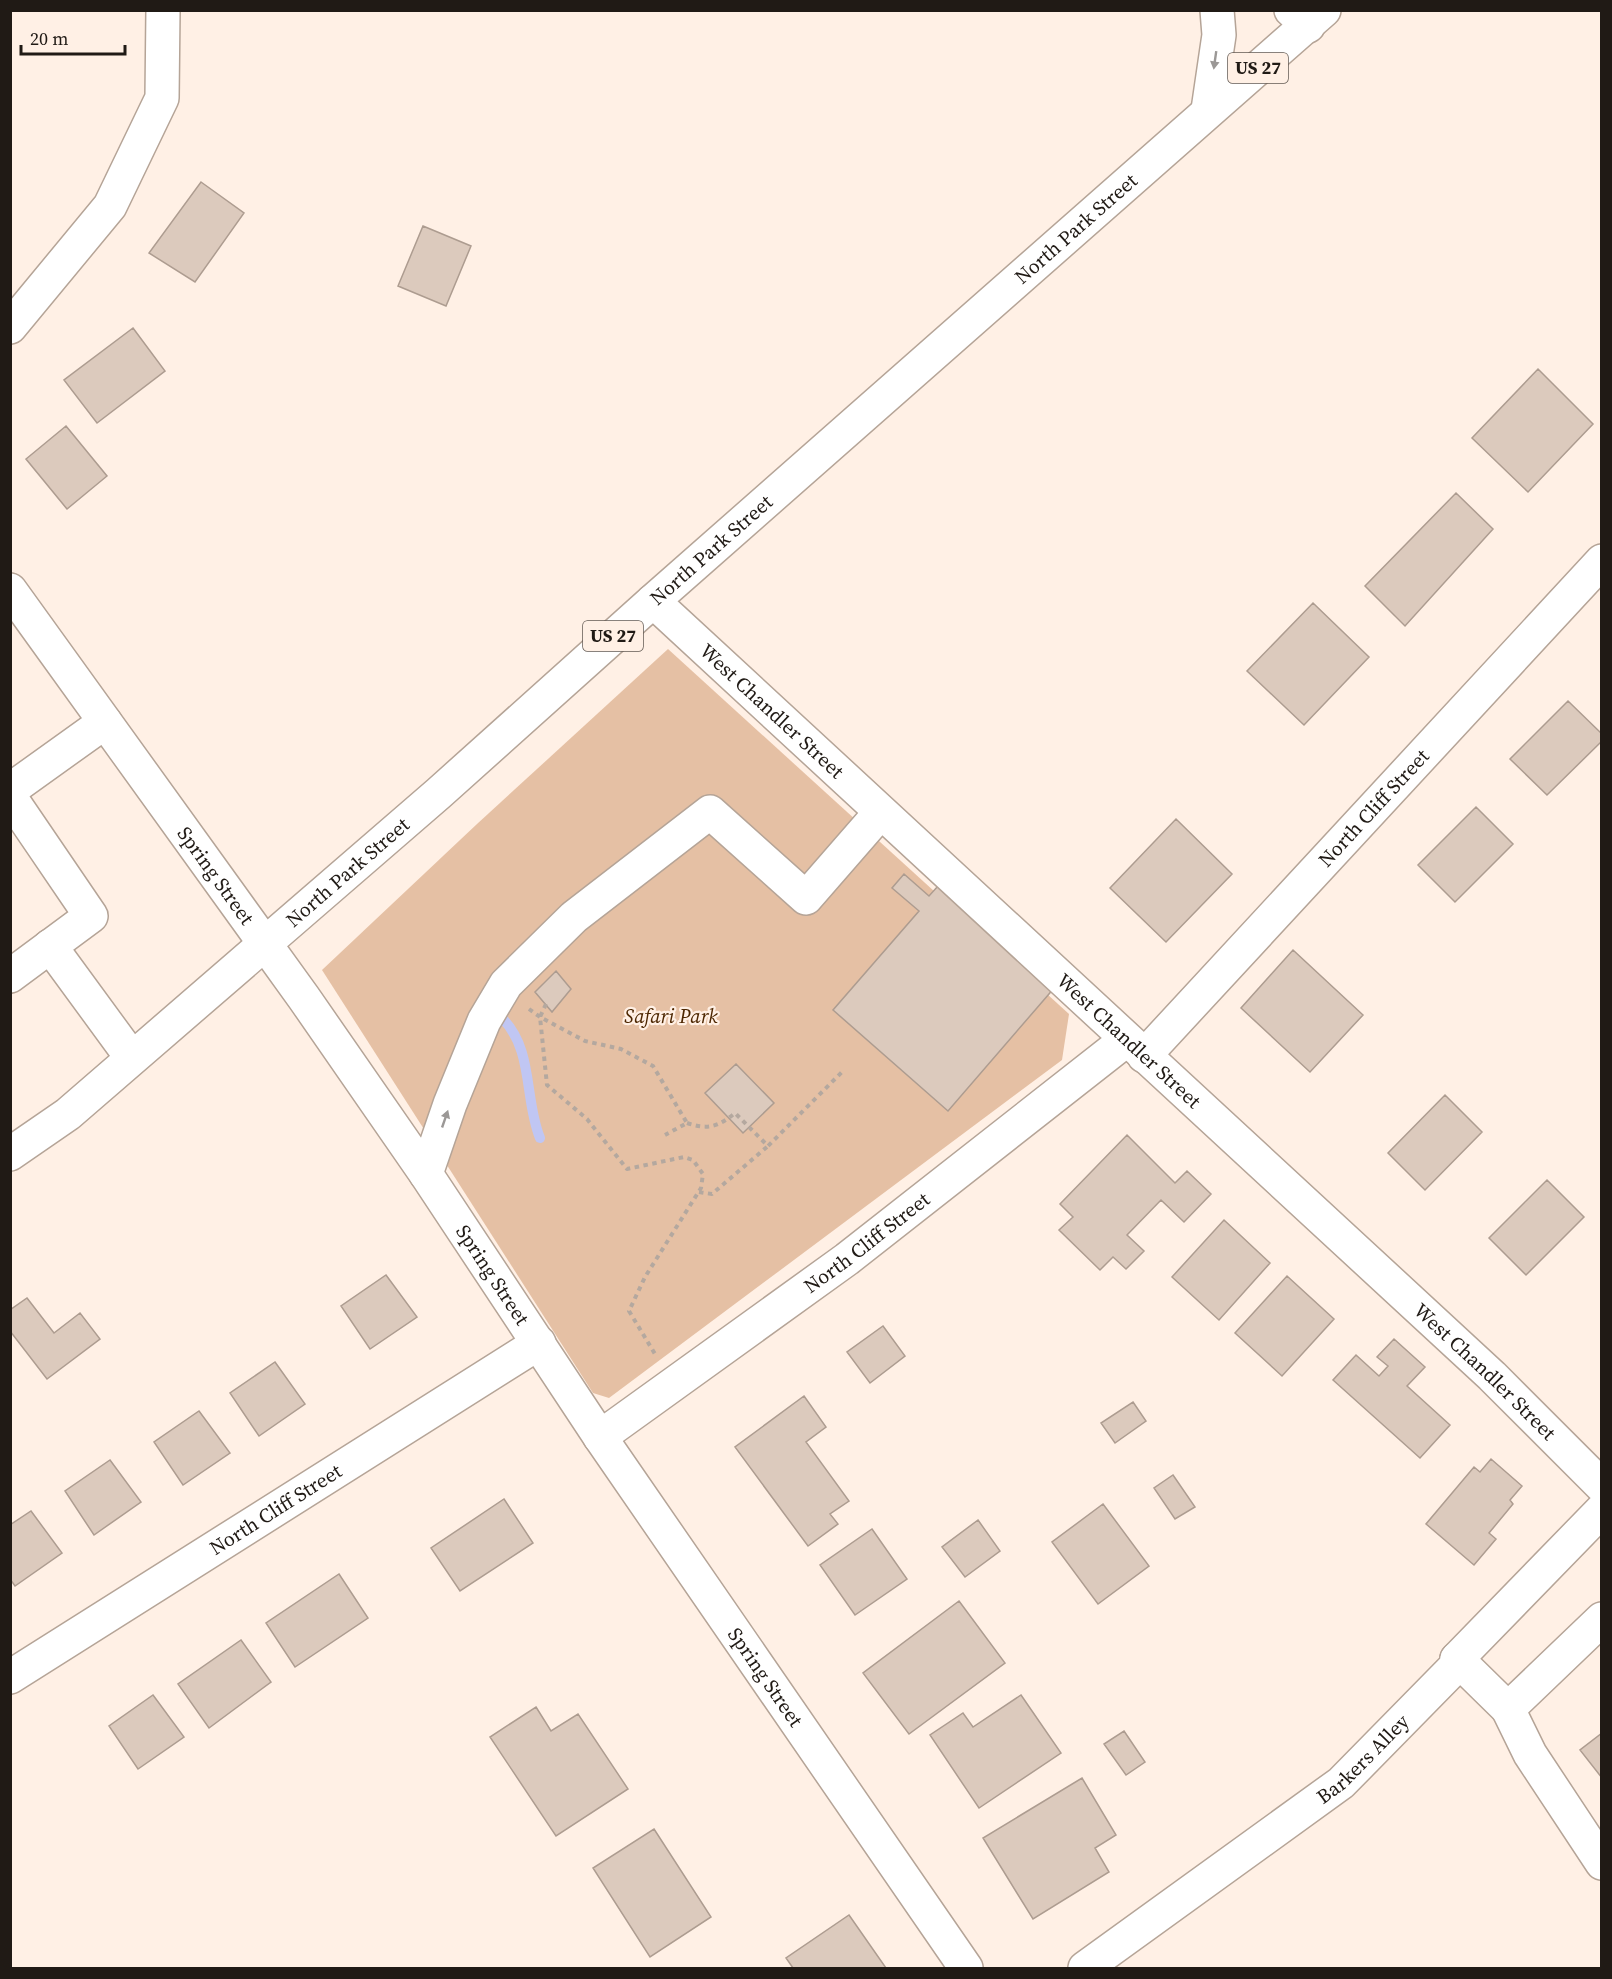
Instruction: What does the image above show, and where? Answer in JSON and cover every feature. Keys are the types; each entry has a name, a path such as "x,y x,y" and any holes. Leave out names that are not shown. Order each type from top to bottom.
{"street":[{"path":"10,327 110,206 116,195 162,98 163,10"},
{"path":"1208,110 1219,35 1217,10"},
{"name":"North Park Street","path":"10,1154 68,1114 439,794 653,600 1208,110 1307,16"},
{"name":"North Cliff Street","path":"600,1437 1135,1048 1602,561"},
{"name":"Spring Street","path":"10,590 265,943 426,1174 600,1437 966,1968"},
{"name":"West Chandler Street","path":"653,600 880,813 1492,1376 1602,1486"},
{"path":"10,790 105,722"},
{"path":"10,797 91,916 10,976"},
{"path":"426,1174 450,1104 484,1022 506,984 574,917 710,812 806,898 880,813"},
{"path":"51,946 132,1058"},
{"name":"North Cliff Street","path":"10,1677 539,1343"},
{"name":"Barkers Alley","path":"1085,1968 1341,1783 1456,1666 1456,1659 1602,1510"},
{"path":"1508,1709 1602,1619"},
{"path":"1456,1659 1508,1709 1530,1754 1602,1863"}],"path":[{"path":"506,984 540,1017 585,1041 621,1049 653,1066 687,1123 704,1129 713,1128 735,1113 768,1146"},
{"path":"546,1004 540,1017 547,1085 587,1119 627,1169 674,1159 693,1160 700,1166 703,1174 699,1192 645,1277 629,1311 655,1354 646,1361"},
{"path":"699,1192 712,1194 768,1146 843,1071"},
{"path":"665,1135 687,1123"}],"green space":[{"name":"Safari Park","path":"668,649 1069,1014 1062,1060 609,1398 593,1393 322,970"}],"building":[{"path":"201,182 244,213 195,282 149,253"},
{"path":"423,226 471,246 446,306 398,286"},
{"path":"133,328 165,371 97,423 64,380"},
{"path":"1538,369 1593,424 1528,492 1472,438"},
{"path":"66,426 107,476 67,509 26,459"},
{"path":"1456,493 1493,529 1405,626 1365,586"},
{"path":"1313,603 1369,657 1304,725 1247,671"},
{"path":"1568,701 1602,734 1602,741 1547,795 1510,759"},
{"path":"1476,807 1513,844 1455,902 1418,865"},
{"path":"1176,819 1232,874 1166,942 1110,888"},
{"path":"904,874 929,896 938,886 1055,987 948,1111 833,1010 919,911 892,888"},
{"path":"1293,950 1363,1015 1310,1072 1241,1008"},
{"path":"556,971 571,989 552,1012 535,992"},
{"path":"736,1064 774,1103 743,1133 705,1093"},
{"path":"1445,1095 1482,1132 1425,1190 1388,1153"},
{"path":"1127,1135 1175,1183 1187,1171 1211,1194 1184,1222 1161,1200 1127,1235 1144,1251 1126,1269 1113,1257 1100,1270 1059,1230 1073,1217 1060,1204"},
{"path":"1547,1180 1584,1217 1526,1275 1489,1238"},
{"path":"1224,1220 1270,1263 1219,1320 1172,1277"},
{"path":"386,1275 417,1317 370,1349 341,1306"},
{"path":"1287,1276 1334,1319 1282,1376 1235,1333"},
{"path":"27,1298 54,1333 80,1313 100,1339 47,1379 10,1331 10,1310"},
{"path":"883,1326 905,1356 870,1383 847,1352"},
{"path":"1394,1339 1425,1367 1407,1386 1450,1425 1420,1458 1333,1380 1356,1355 1379,1376 1388,1366 1377,1357"},
{"path":"275,1362 305,1404 259,1436 230,1393"},
{"path":"804,1396 826,1427 806,1442 849,1501 830,1514 838,1524 808,1546 735,1447"},
{"path":"1133,1402 1146,1421 1115,1443 1101,1423"},
{"path":"199,1411 230,1453 183,1485 154,1442"},
{"path":"1491,1459 1522,1486 1510,1500 1513,1504 1489,1533 1496,1539 1474,1565 1426,1524 1474,1467 1480,1472"},
{"path":"110,1460 141,1502 94,1535 65,1491"},
{"path":"1173,1475 1195,1507 1175,1519 1154,1488"},
{"path":"504,1499 533,1543 460,1591 431,1548"},
{"path":"1103,1504 1149,1566 1098,1604 1052,1542"},
{"path":"31,1511 62,1553 15,1586 10,1579 10,1525"},
{"path":"978,1520 1000,1551 965,1577 942,1547"},
{"path":"872,1529 907,1579 855,1615 820,1565"},
{"path":"339,1574 368,1618 295,1667 266,1623"},
{"path":"959,1601 1005,1663 909,1734 863,1673"},
{"path":"241,1640 271,1682 209,1728 178,1684"},
{"path":"153,1695 184,1737 138,1769 109,1726"},
{"path":"1021,1695 1061,1753 979,1808 930,1735 963,1713 973,1727"},
{"path":"536,1707 551,1731 578,1714 628,1789 556,1836 490,1737"},
{"path":"1124,1731 1145,1762 1126,1775 1104,1744"},
{"path":"1602,1733 1602,1778 1580,1750"},
{"path":"1082,1778 1116,1835 1095,1848 1109,1872 1033,1919 983,1838"},
{"path":"654,1829 711,1917 650,1957 593,1868"},
{"path":"849,1915 886,1968 793,1968 786,1958"}],"waterway":[{"path":"502,1018 512,1031 524,1060 535,1123 540,1138"}]}
